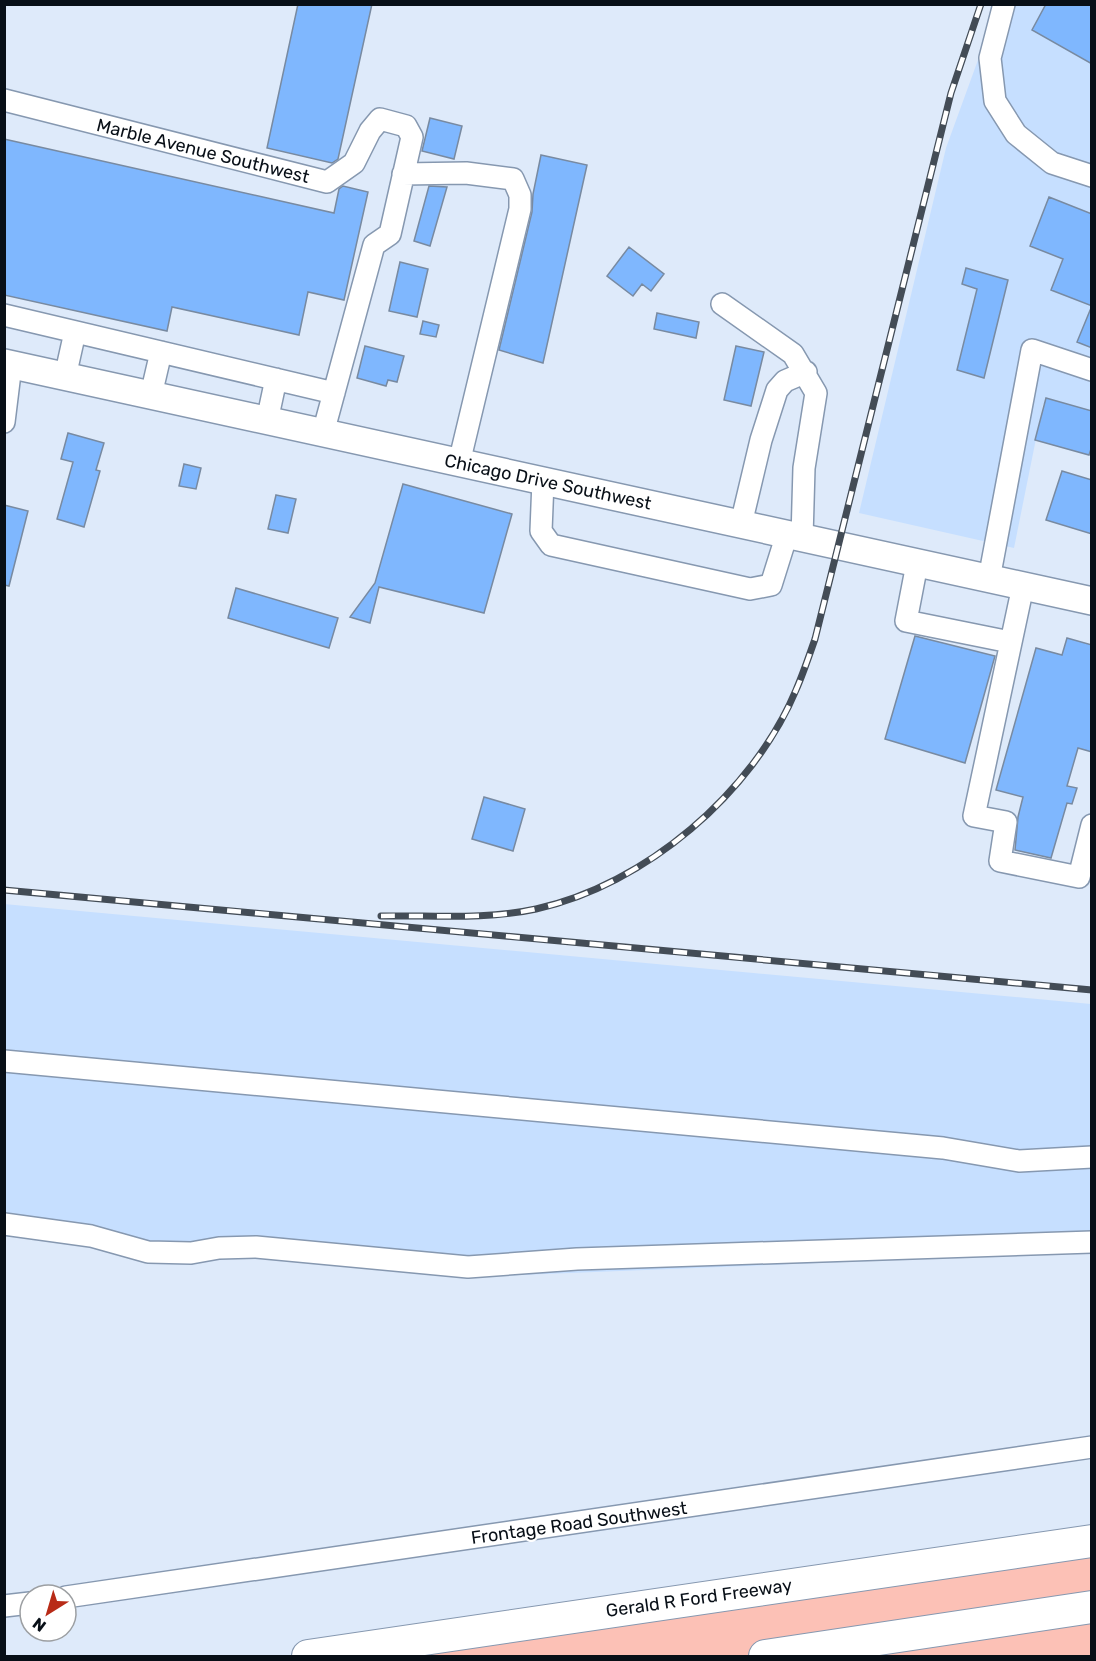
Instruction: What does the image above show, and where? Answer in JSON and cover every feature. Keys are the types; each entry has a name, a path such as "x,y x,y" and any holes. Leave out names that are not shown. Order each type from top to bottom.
{"highway":[{"name":"Gerald R Ford Freeway","path":"308,1656 1092,1541"},
{"path":"765,1656 1092,1607"}],"main road":[{"name":"Chicago Drive Southwest","path":"8,364 1092,601"}],"street":[{"path":"1004,4 990,58 995,101 1017,135 1052,163 1092,176"},
{"name":"Marble Avenue Southwest","path":"4,100 327,182 354,163 370,131 380,119 406,126 412,137 390,234 374,245 323,433"},
{"path":"403,174 466,173 513,179 520,195 520,209 459,463"},
{"path":"543,481 541,531 551,545 750,589 771,585 795,536 816,393 794,354 722,304"},
{"path":"4,315 334,393"},
{"path":"65,377 75,332"},
{"path":"990,579 1032,350 1092,370"},
{"path":"151,395 161,352"},
{"path":"4,422 8,364"},
{"path":"741,524 761,440 777,390 785,381 806,372"},
{"path":"267,420 276,379"},
{"path":"917,564 906,621 1010,642"},
{"path":"1023,586 974,816 1006,822 1000,861 1079,876 1092,825"},
{"path":"4,1061 943,1148 1019,1161 1092,1156"},
{"path":"4,1224 91,1236 148,1252 191,1253 219,1248 256,1247 468,1267 577,1259 1092,1242"},
{"name":"Frontage Road Southwest","path":"78,1595 1092,1447"}],"shaded area":[{"path":"998,5 1091,5 1091,414 1043,404 1014,548 859,513 946,148"},
{"path":"4,904 1091,1004 1091,1252 471,1277 5,1233"},
{"path":"1091,1541 1091,1656 308,1656"}],"building":[{"path":"298,4 372,4 338,159 332,163 267,148"},
{"path":"1046,4 1092,4 1092,64 1032,30"},
{"path":"430,118 462,126 454,159 422,151"},
{"path":"4,139 334,213 339,189 343,186 368,192 344,300 308,292 299,335 172,307 167,331 4,295"},
{"path":"541,155 587,165 543,363 499,350 532,212 533,194"},
{"path":"429,186 447,187 430,246 414,241"},
{"path":"1049,197 1092,214 1092,306 1051,290 1063,259 1030,246"},
{"path":"629,247 664,274 651,291 642,284 633,296 607,276"},
{"path":"400,262 428,269 417,317 389,311"},
{"path":"966,268 1008,280 984,378 957,370 977,289 962,284"},
{"path":"1092,308 1092,348 1077,342"},
{"path":"657,313 699,322 696,338 654,329"},
{"path":"423,321 439,325 436,337 420,334"},
{"path":"365,346 404,356 397,382 388,380 386,386 357,378"},
{"path":"736,346 764,352 751,406 724,400"},
{"path":"1046,398 1092,411 1092,446 1089,455 1035,440"},
{"path":"68,433 104,443 96,470 100,471 84,527 57,519 73,462 61,459"},
{"path":"184,464 201,468 196,489 179,486"},
{"path":"1062,471 1092,480 1092,534 1046,520"},
{"path":"403,484 512,514 484,613 379,587 370,623 350,617 375,583"},
{"path":"276,495 296,499 288,533 268,529"},
{"path":"4,505 28,511 9,586 4,585"},
{"path":"236,588 338,618 329,648 228,618"},
{"path":"915,636 995,656 965,763 885,739"},
{"path":"1067,638 1092,645 1092,752 1078,748 1067,786 1077,788 1072,804 1067,803 1051,858 1015,850 1018,817 1023,797 996,790 1036,648 1062,655"},
{"path":"484,797 525,809 513,851 472,839"}],"railway":[{"path":"381,916 498,915 536,909 577,897 617,879 655,856 691,829 724,798 753,764 777,728 796,690 815,639 951,93 981,4"},
{"path":"4,890 1092,990"}]}
